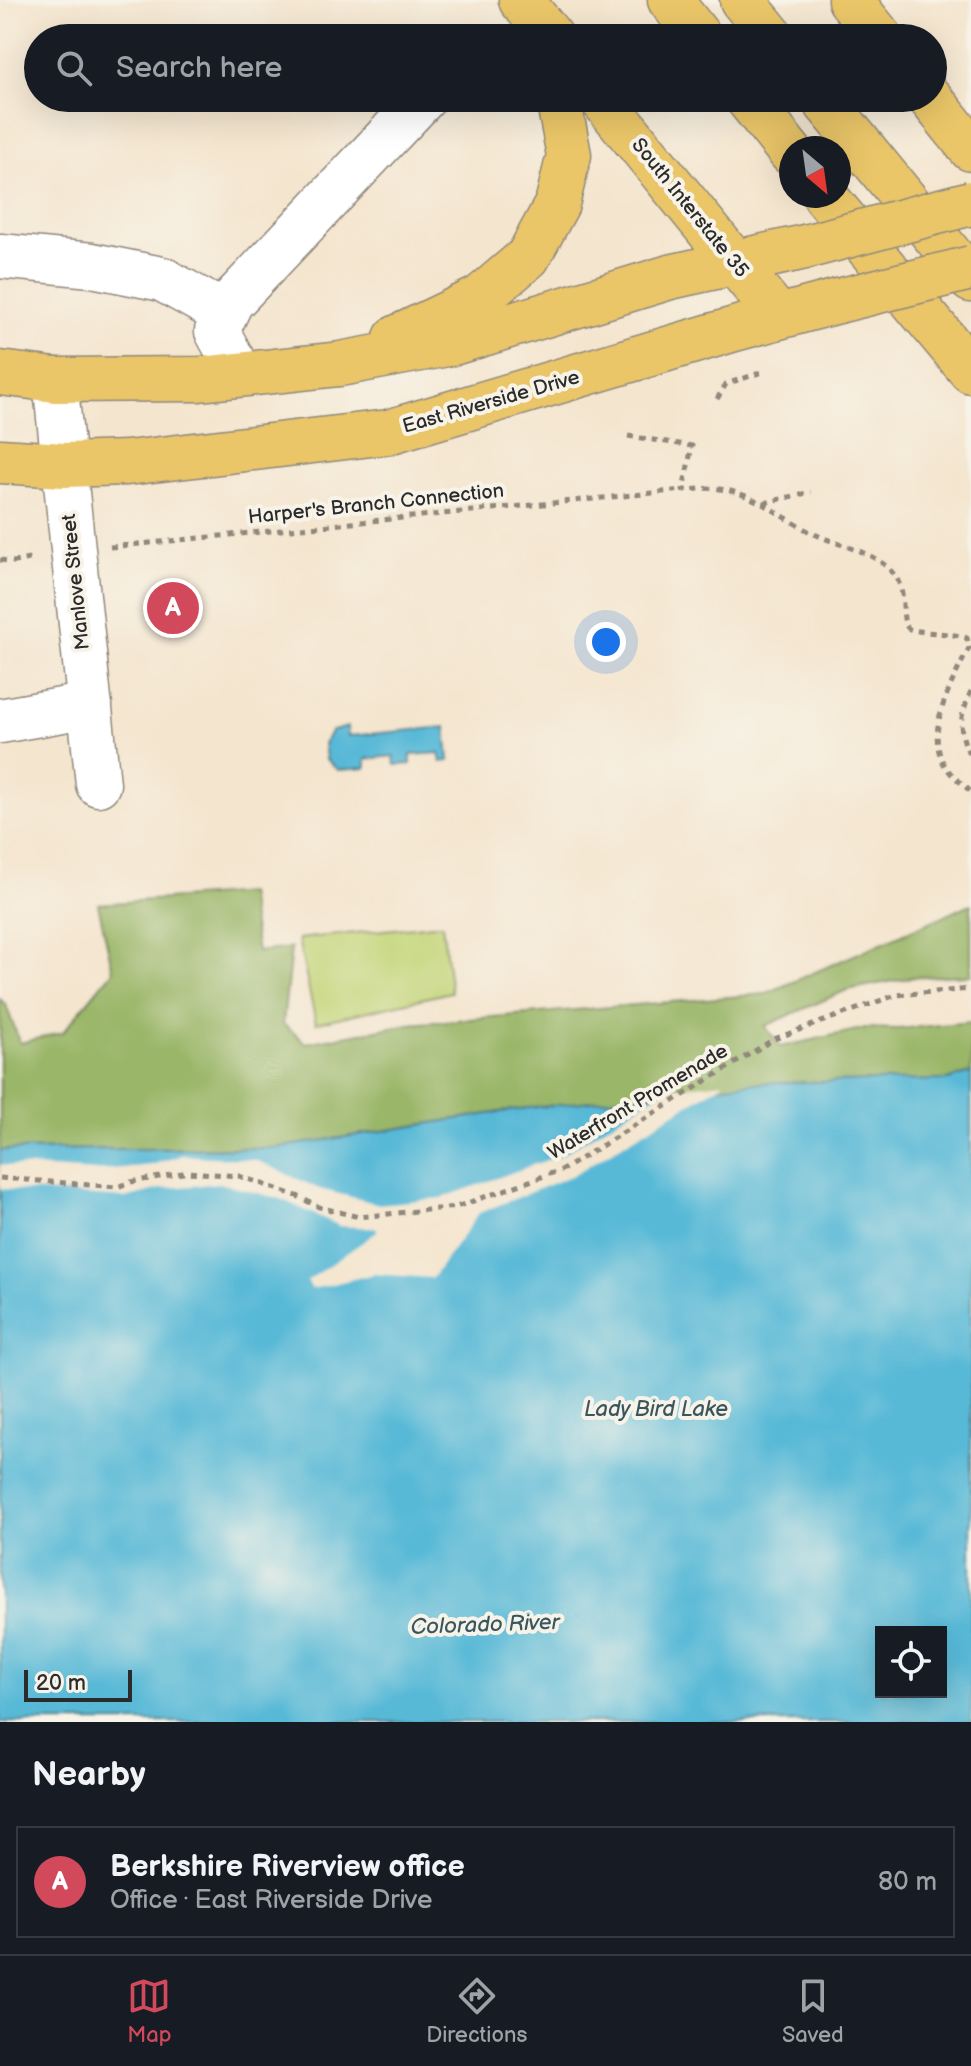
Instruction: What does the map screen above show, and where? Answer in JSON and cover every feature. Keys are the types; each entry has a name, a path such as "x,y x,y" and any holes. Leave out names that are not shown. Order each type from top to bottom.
{"main road":[{"path":"507,0 520,24"},
{"path":"521,0 541,24"},
{"path":"670,0 689,24"},
{"path":"742,0 762,24"},
{"path":"850,0 870,24"},
{"path":"340,364 480,298 528,257 557,204 569,155 561,112"},
{"name":"South Interstate 35","path":"612,112 779,317"},
{"path":"758,112 779,138"},
{"path":"833,112 971,280"},
{"path":"941,112 971,149"},
{"path":"0,373 55,380 200,379 340,364 453,343 670,277 805,247 971,203"},
{"path":"835,208 971,371"},
{"name":"East Riverside Drive","path":"0,461 64,465 127,463 388,432 779,317 971,268"}],"street":[{"path":"240,374 217,331 231,302 411,112"},
{"path":"0,256 92,265 162,279 225,314"},
{"name":"Manlove Street","path":"55,380 98,784"},
{"path":"0,721 90,705"}],"path":[{"path":"717,399 726,384 766,371"},
{"path":"628,436 692,446 683,490"},
{"name":"Harper's Branch Connection","path":"73,548 719,489 763,503 816,535 876,560 890,570 903,592 904,621 914,632 937,631 967,638 969,648 940,710 939,740 941,758 950,773 971,792"},
{"path":"763,503 811,492"},
{"path":"971,691 960,717 963,741 971,758"},
{"name":"Waterfront Promenade","path":"0,1178 117,1187 188,1172 239,1176 319,1207 359,1217 456,1207 564,1169 774,1039 896,995 971,989"}],"green space":[{"path":"248,893 257,952 291,948 283,1024 306,1043 409,1024 765,994 971,904 971,975 914,977 847,990 765,1026 781,1047 866,1028 898,1029 971,1022 971,1073 948,1080 520,1109 276,1148 0,1150 0,999 6,1005 20,1043 63,1032 113,971 98,904"},
{"path":"442,924 451,992 316,1023 298,939"}],"water":[{"path":"347,727 348,736 446,727 449,761 441,762 439,753 411,755 411,764 395,765 394,756 366,759 366,768 338,770 326,759 324,743 332,731"},
{"name":"Lady Bird Lake","path":"971,1073 971,1722 0,1722 0,1150 276,1148 520,1109 751,1083 948,1080"}],"pier":[{"path":"725,1082 573,1175 479,1213 432,1278 374,1274 312,1289 307,1281 377,1232 377,1228 340,1226 281,1199 219,1183 160,1189 125,1198 0,1189 0,1165 95,1171 152,1165 182,1155 256,1160 319,1189 379,1204 442,1198 561,1155 667,1088"}],"place":[{"name":"Berkshire Riverview office","path":"173,608"}],"water label":[{"name":"Colorado River","path":"485,1625"}]}
